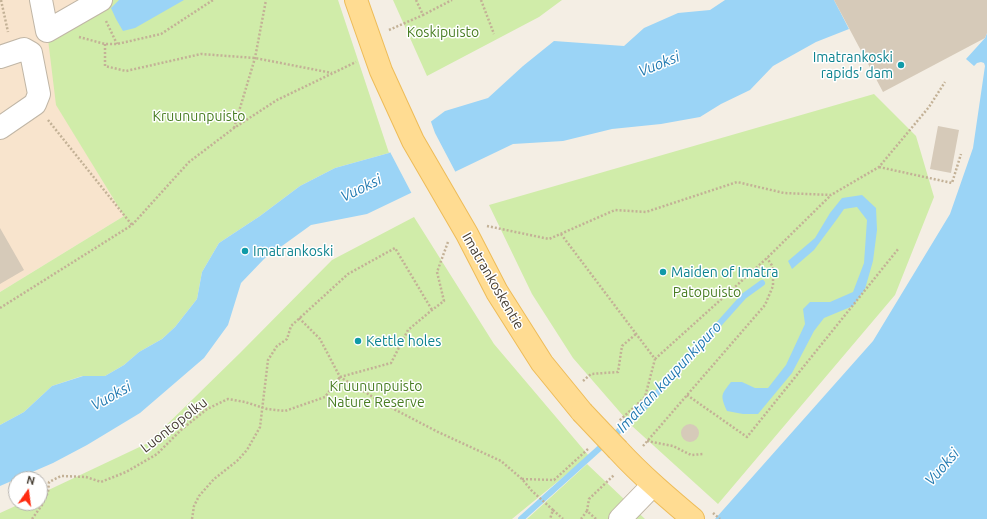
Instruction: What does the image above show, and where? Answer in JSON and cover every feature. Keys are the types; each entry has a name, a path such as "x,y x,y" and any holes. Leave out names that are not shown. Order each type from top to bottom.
{"main road":[{"name":"Imatrankoskentie","path":"356,0 378,63 413,142 497,292 542,363 582,412 623,456 652,484 693,519"}],"street":[{"path":"41,0 47,31 99,1"},
{"path":"0,128 35,104 39,94 31,53 24,49 6,50"},
{"path":"620,519 652,484"}],"path":[{"path":"1,0 6,50"},
{"path":"47,31 85,38 105,44 117,44 161,34 213,0"},
{"path":"234,128 255,58 266,0"},
{"path":"416,0 423,15"},
{"path":"384,32 423,15 452,0"},
{"path":"481,0 494,34"},
{"path":"99,1 117,44"},
{"path":"105,44 105,66 126,71 201,54 255,58 333,73"},
{"path":"0,308 132,225 189,162 234,128 277,100 357,61 378,63"},
{"path":"617,423 645,397 655,359 767,258 831,195 879,167 930,107 945,82"},
{"path":"35,104 132,225"},
{"path":"879,167 952,183 961,154"},
{"path":"340,377 391,363 408,330 444,301 437,272 465,233 549,239 615,210 646,212 737,182 784,194 831,195"},
{"path":"561,234 655,359"},
{"path":"192,519 194,506 199,496 214,479 237,461 247,450 260,427 268,360 277,346 287,339 291,326 348,274 395,248 432,310"},
{"path":"686,395 746,437 900,248"},
{"path":"581,519 587,511 589,499 623,456 647,441 766,305 773,286 773,267 767,258"},
{"path":"300,318 320,339 340,377 388,406 438,432 501,461 564,519"},
{"path":"580,383 591,374 618,372 622,346 636,334"},
{"name":"Luontopolku","path":"32,519 42,505 48,492 49,482 61,476 86,477 101,482 126,472 157,454 181,430 207,409 228,399 245,402 267,409 285,411 325,397 340,377"},
{"path":"647,441 673,446 691,455 703,454"},
{"path":"522,479 554,480 588,449"},
{"path":"550,519 553,510"},
{"path":"587,511 596,519"},
{"path":"715,514 720,519"}],"shaded area":[{"path":"0,0 101,0 57,105 124,216 0,292"}],"green space":[{"name":"Kruununpuisto","path":"101,0 338,0 389,153 335,168 300,186 260,216 219,243 202,272 197,299 175,327 162,339 139,352 124,365 105,376 82,376 52,386 24,412 0,425 0,292 124,216 56,105 47,31"},
{"name":"Koskipuisto","path":"393,0 562,0 539,17 427,76"},
{"name":"Patopuisto","path":"874,94 916,136 934,197 895,295 718,504 632,426 573,358 532,294 489,205"},
{"name":"Kruununpuisto Nature Reserve","path":"414,217 494,344 589,456 512,519 0,519 0,513 8,509 8,511 48,511 48,490 148,443 332,260"},
{"path":"587,464 645,519 527,519"}],"water":[{"path":"119,0 184,0 135,28 123,31 111,8"},
{"name":"Imatrankoski","path":"725,0 834,0 849,29 816,42 773,66 750,90 721,104 700,117 661,124 612,129 563,141 513,144 367,214 311,225 264,259 241,283 228,325 204,358 140,413 87,445 53,463 35,471 8,471 8,483 0,486 0,425 24,412 52,386 83,376 105,376 124,365 139,352 162,339 175,327 197,299 202,272 219,243 260,216 300,186 335,168 389,153 445,111 488,98 523,66 554,41 624,46 644,28 678,13 710,10"},
{"name":"Vuoksi","path":"987,33 987,519 715,519 873,341 950,214 973,148 985,66 984,63 981,62 974,66 966,59 985,38"},
{"path":"862,195 876,208 877,230 873,261 865,289 853,306 824,318 814,331 792,373 758,414 743,414 727,411 723,402 723,393 731,382 742,382 755,388 768,388 786,365 805,324 803,309 810,302 830,302 853,292 864,263 867,220 857,207 844,209 814,250 792,269 788,261 815,238 830,213 842,198"}],"pier":[{"path":"430,119 435,133 456,173 412,194 389,150"}],"building":[{"name":"Imatrankoski rapids' dam","path":"834,0 987,0 987,33 985,38 883,92"},
{"path":"938,126 959,130 951,173 930,169"},
{"path":"0,228 24,270 0,284"},
{"path":"690,424 696,427 699,433 696,439 690,442 684,439 681,433 684,427"}],"waterway":[{"name":"Imatran kaupunkipuro","path":"521,519 642,410 744,296 762,283"}],"place":[{"name":"Imatrankoski rapids' dam","path":"901,65"},
{"name":"Imatrankoski","path":"245,251"},
{"name":"Maiden of Imatra","path":"663,272"},
{"name":"Kettle holes","path":"358,341"}]}
